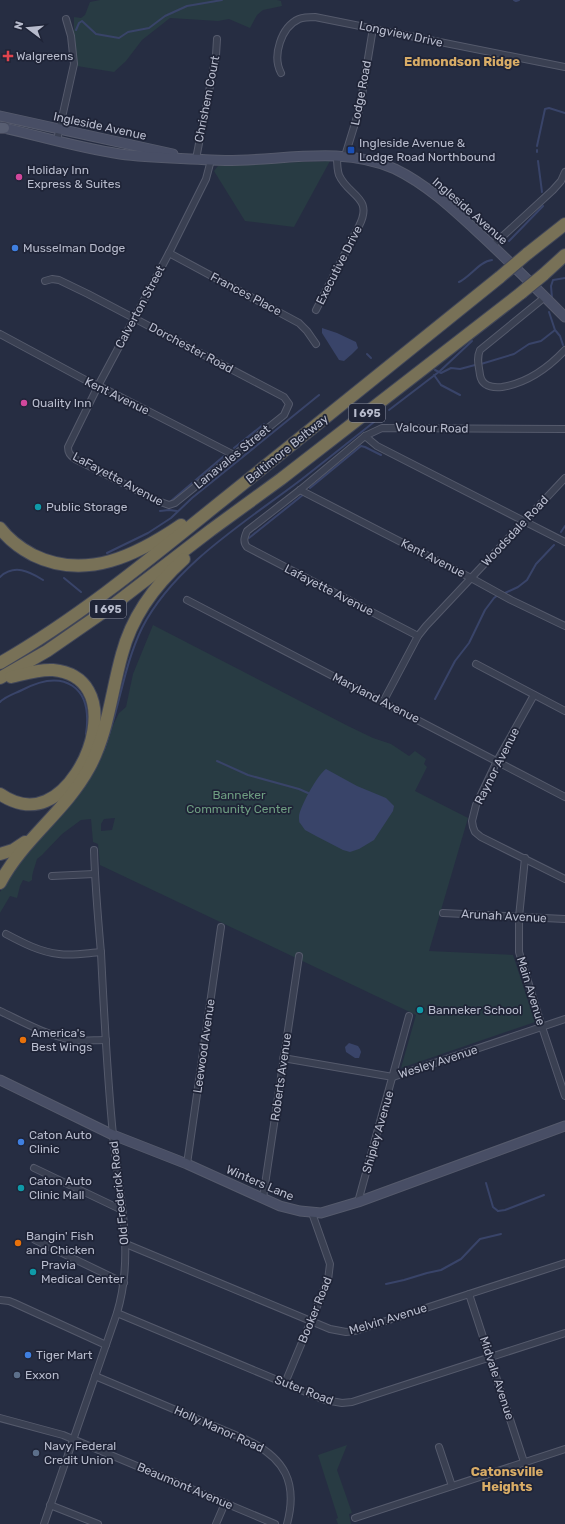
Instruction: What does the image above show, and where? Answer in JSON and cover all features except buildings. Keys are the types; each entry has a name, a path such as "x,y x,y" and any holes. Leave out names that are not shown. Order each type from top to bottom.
{"highway":[{"path":"544,241 565,220"},
{"name":"Baltimore Beltway","path":"0,663 40,639 102,596 565,224"},
{"name":"Baltimore Beltway","path":"0,679 47,651 112,606 211,530 281,479 521,293 564,256"},
{"path":"0,528 14,543 26,551 55,563 72,566 107,562 124,557 154,543 283,452"},
{"path":"0,883 8,868 34,836 73,793 89,768 104,734 126,640 143,604 176,567 281,479"},
{"path":"0,679 42,670 63,672 71,675 86,687 91,695 96,715 92,739 81,765 64,788 54,797 46,802 26,805 8,799 0,794"},
{"path":"0,854 13,850 34,836"}],"main road":[{"name":"Ingleside Avenue","path":"0,116 196,159"},
{"name":"Ingleside Avenue","path":"1,128 119,153 143,156 233,161 341,156 382,164 420,183 439,197 565,317"},
{"name":"Winters Lane","path":"0,1080 113,1135 187,1164 290,1209 312,1213 335,1210 565,1126"}],"street":[{"name":"Longview Drive","path":"282,73 278,67 277,61 280,42 287,28 299,19 306,17 323,18 565,67"},
{"path":"57,140 74,64 71,36 66,19"},
{"name":"Lodge Road","path":"341,156 360,107 373,28"},
{"name":"Chrishem Court","path":"196,159 216,55 217,39"},
{"name":"Executive Drive","path":"316,310 364,214 360,199 340,177 338,171 341,156"},
{"name":"Calverton Street","path":"68,452 69,442 169,253 206,179 212,160"},
{"path":"492,246 553,190 561,181 565,172"},
{"name":"Frances Place","path":"169,253 299,323 308,331 316,344"},
{"name":"Dorchester Road","path":"46,281 52,279 59,280 88,294 284,397 289,404"},
{"path":"545,297 480,350 478,359 481,379 486,385 496,388 515,384 535,375 565,350"},
{"name":"Kent Avenue","path":"0,334 234,455"},
{"name":"Lanavales Street","path":"169,505 175,503 284,415 289,404"},
{"name":"Valcour Road","path":"244,539 247,531 375,430 390,427 565,429"},
{"path":"366,436 377,446 565,542"},
{"name":"LaFayette Avenue","path":"68,452 75,459 158,501 169,505"},
{"name":"Woodsdale Road","path":"383,702 418,636 432,618 565,478"},
{"name":"Kent Avenue","path":"300,490 511,600 565,626"},
{"name":"Lafayette Avenue","path":"244,539 244,544 247,547 418,636"},
{"name":"Maryland Avenue","path":"187,600 565,797"},
{"path":"476,664 565,712"},
{"name":"Raynor Avenue","path":"534,695 497,761 476,805 472,821 473,827 475,832 481,837 565,879"},
{"name":"Old Frederick Road","path":"44,1524 117,1313 126,1269 126,1244 113,1135 94,874 94,850"},
{"name":"Main Avenue","path":"525,858 519,917 519,952 565,1096"},
{"path":"52,876 94,874"},
{"name":"Arunah Avenue","path":"443,913 565,920"},
{"name":"Leewood Avenue","path":"187,1164 221,927"},
{"path":"6,934 38,949 58,954 100,952"},
{"name":"Roberts Avenue","path":"263,1198 299,956"},
{"path":"0,1011 40,1030 62,1038 106,1040"},
{"name":"Shipley Avenue","path":"358,1202 409,1016"},
{"name":"Wesley Avenue","path":"283,1058 393,1077 565,1019"},
{"path":"34,1168 122,1210"},
{"name":"Booker Road","path":"285,1384 328,1280 330,1264 312,1213"},
{"path":"35,1240 124,1283"},
{"name":"Melvin Avenue","path":"126,1244 338,1331 350,1331 565,1263"},
{"name":"Midvale Avenue","path":"469,1294 524,1462"},
{"path":"0,1300 9,1301 106,1345"},
{"name":"Suter Road","path":"117,1313 285,1384 325,1400 342,1403 352,1402 565,1333"},
{"name":"Holly Manor Road","path":"95,1376 247,1440 268,1452 283,1468 290,1487 290,1508 287,1524"},
{"name":"Beaumont Avenue","path":"0,1418 63,1435 275,1524"},
{"path":"439,1447 452,1486"},
{"path":"355,1518 565,1448"},
{"path":"216,1524 225,1503"},
{"path":"50,1505 98,1524"}],"green space":[{"path":"100,0 277,0 281,1 282,6 263,10 257,15 250,28 229,19 218,21 170,18 142,40 126,61 114,72 77,66 72,30 74,30 74,17 81,18 85,15 90,2"},
{"path":"330,161 294,227 245,221 214,171 218,166 223,165"},
{"name":"Banneker Community Center","path":"153,625 348,726 373,738 391,744 409,756 415,751 426,759 424,764 427,767 415,791 468,818 429,951 513,955 535,1022 401,1068 416,1015 100,865 98,844 93,842 91,819 81,820 62,834 37,859 32,880 29,882 23,880 17,898 10,896 0,913 0,892 19,862 59,819 82,789 119,713 126,707 133,674","holes":["115,818 112,830 101,831 101,824 104,819"]},
{"path":"347,1445 337,1470 352,1513 349,1514 351,1524 338,1524 336,1519 338,1518 318,1455"}],"water":[{"path":"322,328 356,342 358,348 344,361 339,360 322,333"},
{"path":"326,769 357,786 386,798 394,806 393,811 374,840 359,849 350,852 343,850 305,830 299,822 300,813 305,799 318,777"},
{"path":"349,1043 358,1046 360,1049 361,1052 359,1058 355,1058 346,1052 345,1047"}],"waterway":[{"path":"76,30 79,23 82,21 96,34 119,38 128,32 149,28 165,16 187,6 222,0"},
{"path":"514,0 519,0"},
{"path":"537,146 545,109 549,108 565,113"},
{"path":"538,161 542,192"},
{"path":"509,241 543,206"},
{"path":"459,282 483,263 492,260"},
{"path":"552,298 551,286 553,280 565,278"},
{"path":"549,312 555,330 560,336 563,345"},
{"path":"481,364 514,354 529,344 541,341 555,330"},
{"path":"389,410 440,371 472,341"},
{"path":"367,354 371,358"},
{"path":"435,370 441,373 451,368 460,369 475,365"},
{"path":"434,375 441,385 460,395"},
{"path":"107,553 148,533 171,518 192,498 319,395"},
{"path":"103,752 130,658 142,628 156,605 173,584 192,564 213,546 302,479 383,415"},
{"path":"234,448 264,424"},
{"path":"310,488 361,446 381,455"},
{"path":"171,501 224,456"},
{"path":"249,538 304,494"},
{"path":"160,511 177,511"},
{"path":"561,532 565,526"},
{"path":"505,593 518,587 527,580 536,564 554,545"},
{"path":"0,577 11,571 22,570 43,580"},
{"path":"64,578 81,592"},
{"path":"435,699 455,661 469,643 485,610 498,595"},
{"path":"0,702 10,695 37,684 51,681 63,682 72,686 80,693 85,704 87,717 86,734"},
{"path":"217,761 248,775 299,789 308,793"},
{"path":"486,1183 493,1207 498,1211"},
{"path":"498,1211 505,1210 544,1195"},
{"path":"386,1284 441,1270 461,1259 480,1239 501,1234"}],"place":[{"name":"Walgreens","path":"8,56"},
{"name":"Ingleside Avenue & Lodge Road Northbound","path":"351,150"},
{"name":"Holiday Inn Express & Suites","path":"19,177"},
{"name":"Musselman Dodge","path":"15,248"},
{"name":"Quality Inn","path":"24,403"},
{"name":"Public Storage","path":"38,507"},
{"name":"Banneker School","path":"420,1010"},
{"name":"America's Best Wings","path":"23,1040"},
{"name":"Caton Auto Clinic","path":"21,1142"},
{"name":"Caton Auto Clinic Mall","path":"21,1188"},
{"name":"Bangin' Fish and Chicken","path":"18,1243"},
{"name":"Pravia Medical Center","path":"33,1272"},
{"name":"Tiger Mart","path":"28,1355"},
{"name":"Exxon","path":"17,1375"},
{"name":"Navy Federal Credit Union","path":"36,1453"}],"district":[{"name":"Edmondson Ridge","path":"462,61"},
{"name":"Catonsville Heights","path":"507,1478"}]}
